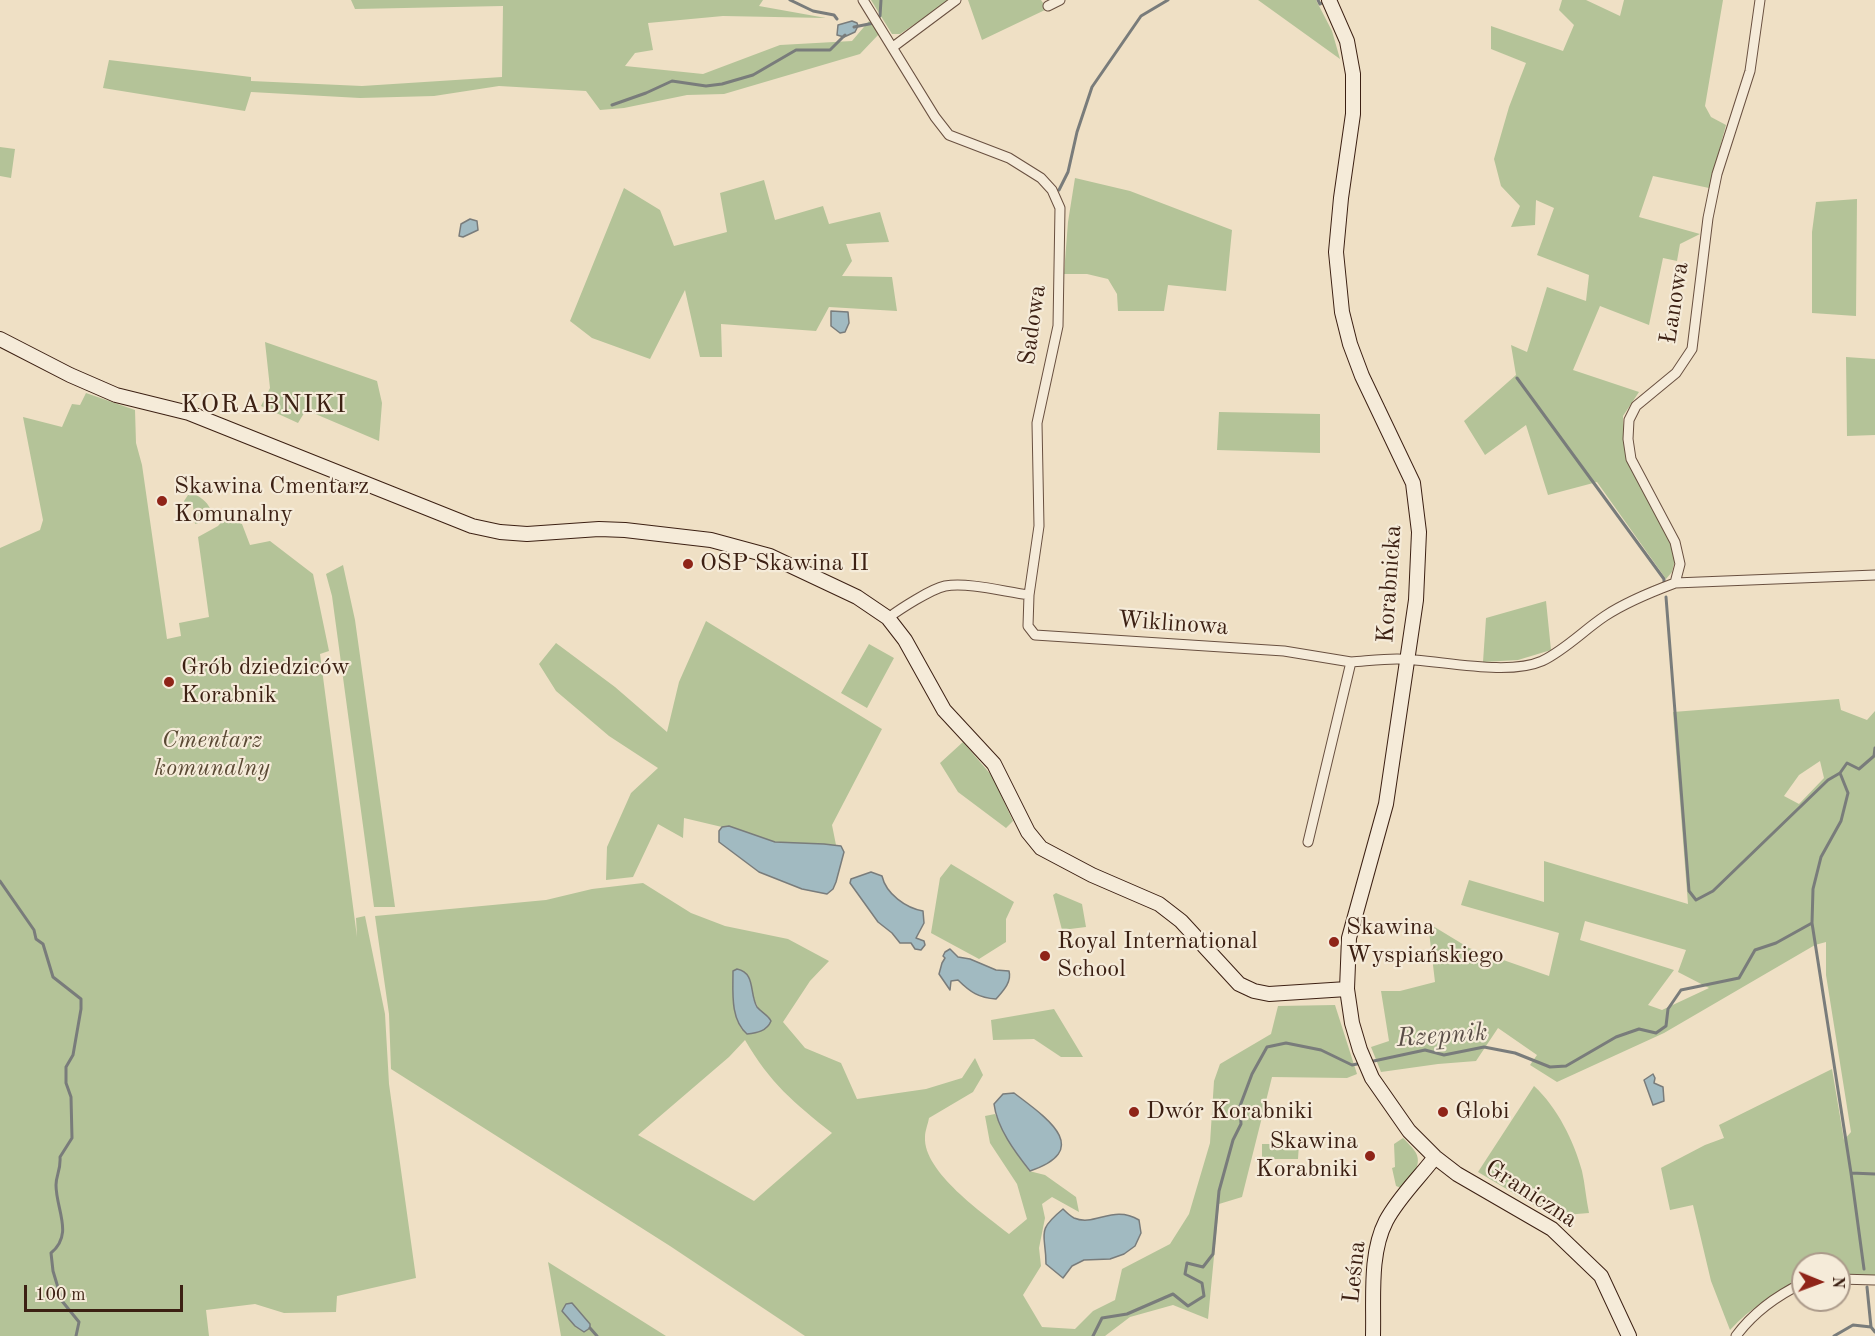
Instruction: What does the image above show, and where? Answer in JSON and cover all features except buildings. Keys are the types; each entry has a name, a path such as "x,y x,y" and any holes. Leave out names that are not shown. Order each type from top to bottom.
{"street":[{"name":"Sadowa","path":"862,0 935,117 949,135 1009,158 1041,178 1052,190 1060,208 1058,326 1037,423 1039,526 1029,595"},
{"path":"892,47 956,0"},
{"path":"1048,6 1060,0"},
{"name":"Korabnicka","path":"1329,0 1347,41 1353,74 1353,114 1337,227 1336,252 1342,312 1350,344 1362,376 1413,483 1419,532 1416,588 1386,804 1349,938 1347,989 1352,1023 1372,1078 1390,1105"},
{"name":"Łanowa","path":"1675,583 1680,564 1675,542 1631,459 1628,439 1629,420 1636,406 1676,373 1692,349 1702,279 1703,244 1707,218 1717,174 1750,71 1760,0"},
{"path":"0,339 116,395 189,413 472,526 500,532 527,534 599,529 625,530 711,540 741,547 796,567 857,597 888,618 905,640 944,710 994,764 1028,832 1041,849 1092,875 1159,904 1181,921 1239,984 1254,991 1269,994 1347,989"},
{"path":"1406,660 1470,666 1525,666 1542,661 1605,616 1675,583 1875,575"},
{"path":"888,618 900,608 944,586 1029,595"},
{"name":"Wiklinowa","path":"1029,595 1028,626 1035,635 1284,651 1351,662 1406,660"},
{"path":"1308,842 1351,662"},
{"name":"Graniczna","path":"1390,1105 1409,1131 1435,1157 1457,1174 1552,1229 1601,1276 1625,1334"},
{"name":"Leśna","path":"1373,1336 1375,1266 1379,1239 1387,1219 1435,1157"},
{"path":"1851,1279 1875,1280"},
{"path":"1736,1336 1752,1318 1791,1289"}],"green space":[{"path":"351,0 763,0 759,6 826,18 723,16 648,23 653,50 635,53 625,66 703,74 780,45 852,41 869,21 879,34 860,54 724,94 687,95 624,108 600,110 586,91 499,86 434,96 360,98 251,92 245,111 103,88 109,60 251,77 251,81 362,86 502,77 503,6 355,9"},
{"path":"871,0 950,0 900,34 892,34"},
{"path":"968,0 1041,0 1047,9 982,40"},
{"path":"1258,0 1316,0 1332,31 1340,59"},
{"path":"1562,0 1586,0 1620,16 1624,0 1723,0 1705,106 1711,117 1726,125 1709,188 1653,176 1639,217 1700,234 1680,244 1677,261 1663,258 1649,325 1600,306 1573,370 1639,392 1623,416 1624,445 1631,469 1672,544 1675,560 1672,572 1666,579 1597,482 1548,495 1526,425 1485,455 1464,421 1516,375 1511,345 1527,352 1547,287 1586,301 1589,275 1537,255 1554,208 1536,200 1535,225 1511,227 1520,206 1501,186 1494,159 1509,107 1526,63 1491,49 1491,26 1563,51 1574,25 1559,10"},
{"path":"0,147 15,149 11,178 0,176"},
{"path":"1075,178 1130,191 1232,230 1226,291 1168,285 1164,311 1118,311 1117,294 1108,279 1087,274 1064,274 1068,222"},
{"path":"764,180 775,220 823,206 829,224 880,212 889,242 846,244 852,261 842,276 892,277 897,311 829,307 816,331 721,324 722,357 700,357 685,290 650,359 592,338 570,321 624,188 660,210 674,246 727,232 720,193"},
{"path":"1857,199 1856,316 1812,313 1812,232 1816,202"},
{"path":"265,342 377,381 382,403 379,441 306,410 298,423 261,406 270,388"},
{"path":"1846,357 1875,359 1875,435 1847,436"},
{"name":"Cmentarz komunalny","path":"86,393 135,410 136,443 142,465 167,639 181,636 179,623 209,617 198,537 218,526 226,517 242,524 250,545 270,541 313,574 329,651 320,654 357,937 356,918 365,916 385,1014 389,1084 416,1278 337,1296 336,1312 284,1313 255,1304 206,1310 209,1336 0,1336 0,548 40,530 43,520 23,417 62,427 72,404 80,405"},
{"path":"1219,412 1320,414 1320,453 1217,450"},
{"path":"194,494 205,501 210,510 208,518 195,524 193,506 184,507 184,501 188,495"},
{"path":"343,565 355,620 395,907 374,907 332,596 326,574"},
{"path":"1546,601 1551,650 1518,660 1483,662 1486,618"},
{"path":"706,621 882,729 832,825 836,845 775,842 729,826 722,827 684,818 683,838 658,824 633,877 606,880 607,847 631,793 658,768 609,736 556,691 539,664 556,643 615,687 667,732 679,682"},
{"path":"869,644 894,658 867,708 841,693"},
{"path":"1839,699 1841,710 1867,720 1875,711 1875,1276 1851,1275 1851,1252 1791,1252 1791,1286 1764,1301 1730,1330 1711,1281 1693,1205 1670,1210 1661,1168 1705,1145 1724,1138 1719,1125 1832,1069 1844,1140 1851,1132 1826,975 1826,942 1815,945 1664,1033 1557,1082 1530,1065 1537,1055 1498,1028 1476,1061 1381,1072 1371,1047 1389,1041 1381,991 1400,991 1435,982 1428,923 1469,948 1549,976 1559,933 1461,905 1469,880 1544,902 1544,861 1688,904 1673,712","holes":["1820,761 1824,778 1799,804 1784,796 1799,775","1585,921 1686,950 1678,972 1709,988 1662,1010 1648,1005 1674,970 1580,940"]},
{"path":"963,742 992,776 1013,821 1006,828 958,792 940,763"},
{"path":"951,864 1014,902 1006,919 1006,942 979,959 931,933 940,878"},
{"path":"643,883 691,913 725,926 788,939 829,961 810,981 783,1022 805,1048 841,1063 857,1099 926,1089 962,1078 975,1058 983,1075 973,1092 929,1118 925,1135 927,1150 944,1178 971,1204 1009,1234 1027,1219 1017,1184 990,1143 985,1116 995,1114 1029,1171 1045,1175 1076,1197 1079,1212 1052,1197 1042,1204 1045,1218 1039,1248 1041,1266 1023,1295 1042,1327 1075,1329 1093,1311 1115,1300 1122,1269 1170,1244 1189,1214 1210,1143 1214,1081 1220,1064 1271,1034 1278,1006 1335,1005 1357,1074 1347,1078 1272,1077 1242,1197 1219,1204 1208,1319 1173,1305 1130,1317 1105,1336 805,1336 670,1246 391,1069 389,1014 375,916 546,900 592,889","holes":["733,996 753,996 759,1010 769,1017 742,1030 738,1023","745,1040 773,1080 832,1133 754,1201 638,1135 729,1057"]},
{"path":"1056,893 1082,904 1086,927 1062,930 1053,895"},
{"path":"1054,1009 1083,1057 1061,1057 1034,1039 993,1040 991,1020"},
{"path":"1534,1086 1557,1114 1569,1136 1582,1171 1589,1213 1552,1216 1478,1172"},
{"path":"1403,1138 1416,1153 1418,1163 1411,1177 1401,1188 1396,1186 1392,1168 1395,1167 1394,1144"},
{"path":"1262,1144 1299,1144 1298,1159 1262,1159"},
{"path":"548,1262 666,1336 561,1336"}],"water":[{"path":"852,21 858,26 855,32 844,37 837,35 838,25"},
{"path":"470,219 477,221 478,230 463,237 459,236 461,224"},
{"path":"831,311 848,312 849,323 845,332 840,333 831,326"},
{"path":"729,826 775,842 841,846 844,852 833,889 827,894 802,889 759,872 719,842 719,831 722,827"},
{"path":"871,872 882,876 888,889 898,899 910,907 923,911 924,923 916,938 924,941 925,945 921,950 915,949 911,943 900,943 878,922 850,883 851,879"},
{"path":"950,949 958,957 970,959 996,970 1009,971 1008,983 996,999 975,994 958,980 951,981 950,990 939,974 945,958 943,956"},
{"path":"737,969 743,971 750,979 757,1007 771,1021 767,1027 758,1032 747,1034 735,1013 733,971"},
{"path":"1653,1074 1654,1083 1663,1087 1664,1101 1653,1105 1644,1080"},
{"path":"1014,1093 1049,1122 1058,1132 1061,1143 1059,1153 1049,1162 1030,1171 1008,1139 999,1122 994,1104 1003,1094"},
{"path":"1063,1209 1073,1217 1082,1220 1121,1214 1130,1216 1139,1220 1141,1233 1135,1246 1124,1254 1110,1259 1084,1260 1072,1266 1063,1278 1046,1264 1044,1234 1045,1228"},
{"path":"572,1303 590,1324 590,1328 584,1332 575,1326 562,1311 566,1304"}],"waterway":[{"path":"790,0 813,11 834,15 837,19"},
{"path":"878,18 881,0"},
{"path":"1059,190 1068,172 1077,132 1092,87 1141,16 1168,0"},
{"path":"1318,0 1320,4 1322,3"},
{"path":"854,27 874,23"},
{"path":"612,105 672,81 706,86 753,75 796,50 830,50 845,35"},
{"path":"1517,378 1664,579 1664,584"},
{"path":"1666,597 1689,891 1696,900 1713,891 1828,780 1840,773"},
{"name":"Rzepnik","path":"1369,1062 1425,1050 1444,1055 1484,1047 1515,1053 1550,1067 1566,1066 1616,1037 1639,1029 1656,1033 1666,1026 1668,1009 1681,990 1739,978 1755,950 1776,943 1812,923 1813,889 1821,857 1841,821 1848,793 1840,773 1847,763 1859,769 1874,756 1875,748"},
{"path":"0,881 34,930 36,939 43,944 53,977 81,999 73,1055 66,1067 66,1083 71,1097 72,1138 60,1157 56,1181 63,1230 58,1246 51,1253 53,1271 62,1301 79,1322 76,1336"},
{"path":"1812,923 1864,1269"},
{"name":"Rzepnik","path":"1093,1336 1102,1318 1127,1314 1173,1294 1188,1306 1204,1296 1202,1283 1185,1274 1187,1263 1203,1267 1213,1254 1219,1191 1233,1140 1241,1124 1240,1106 1252,1074 1267,1047 1286,1043 1321,1050 1352,1065 1362,1063"},
{"path":"1851,1173 1875,1174"},
{"path":"1867,1287 1871,1327 1875,1332"},
{"path":"1834,1336 1853,1325 1871,1327"},
{"path":"590,1328 597,1336"}],"place":[{"name":"Skawina Cmentarz Komunalny","path":"162,501"},
{"name":"OSP Skawina II","path":"688,564"},
{"name":"Grób dziedziców Korabnik","path":"169,682"},
{"name":"Skawina Wyspiańskiego","path":"1334,942"},
{"name":"Royal International School","path":"1045,956"},
{"name":"Dwór Korabniki","path":"1134,1112"},
{"name":"Globi","path":"1443,1112"},
{"name":"Skawina Korabniki","path":"1370,1156"}],"district":[{"name":"KORABNIKI","path":"264,405"}]}
